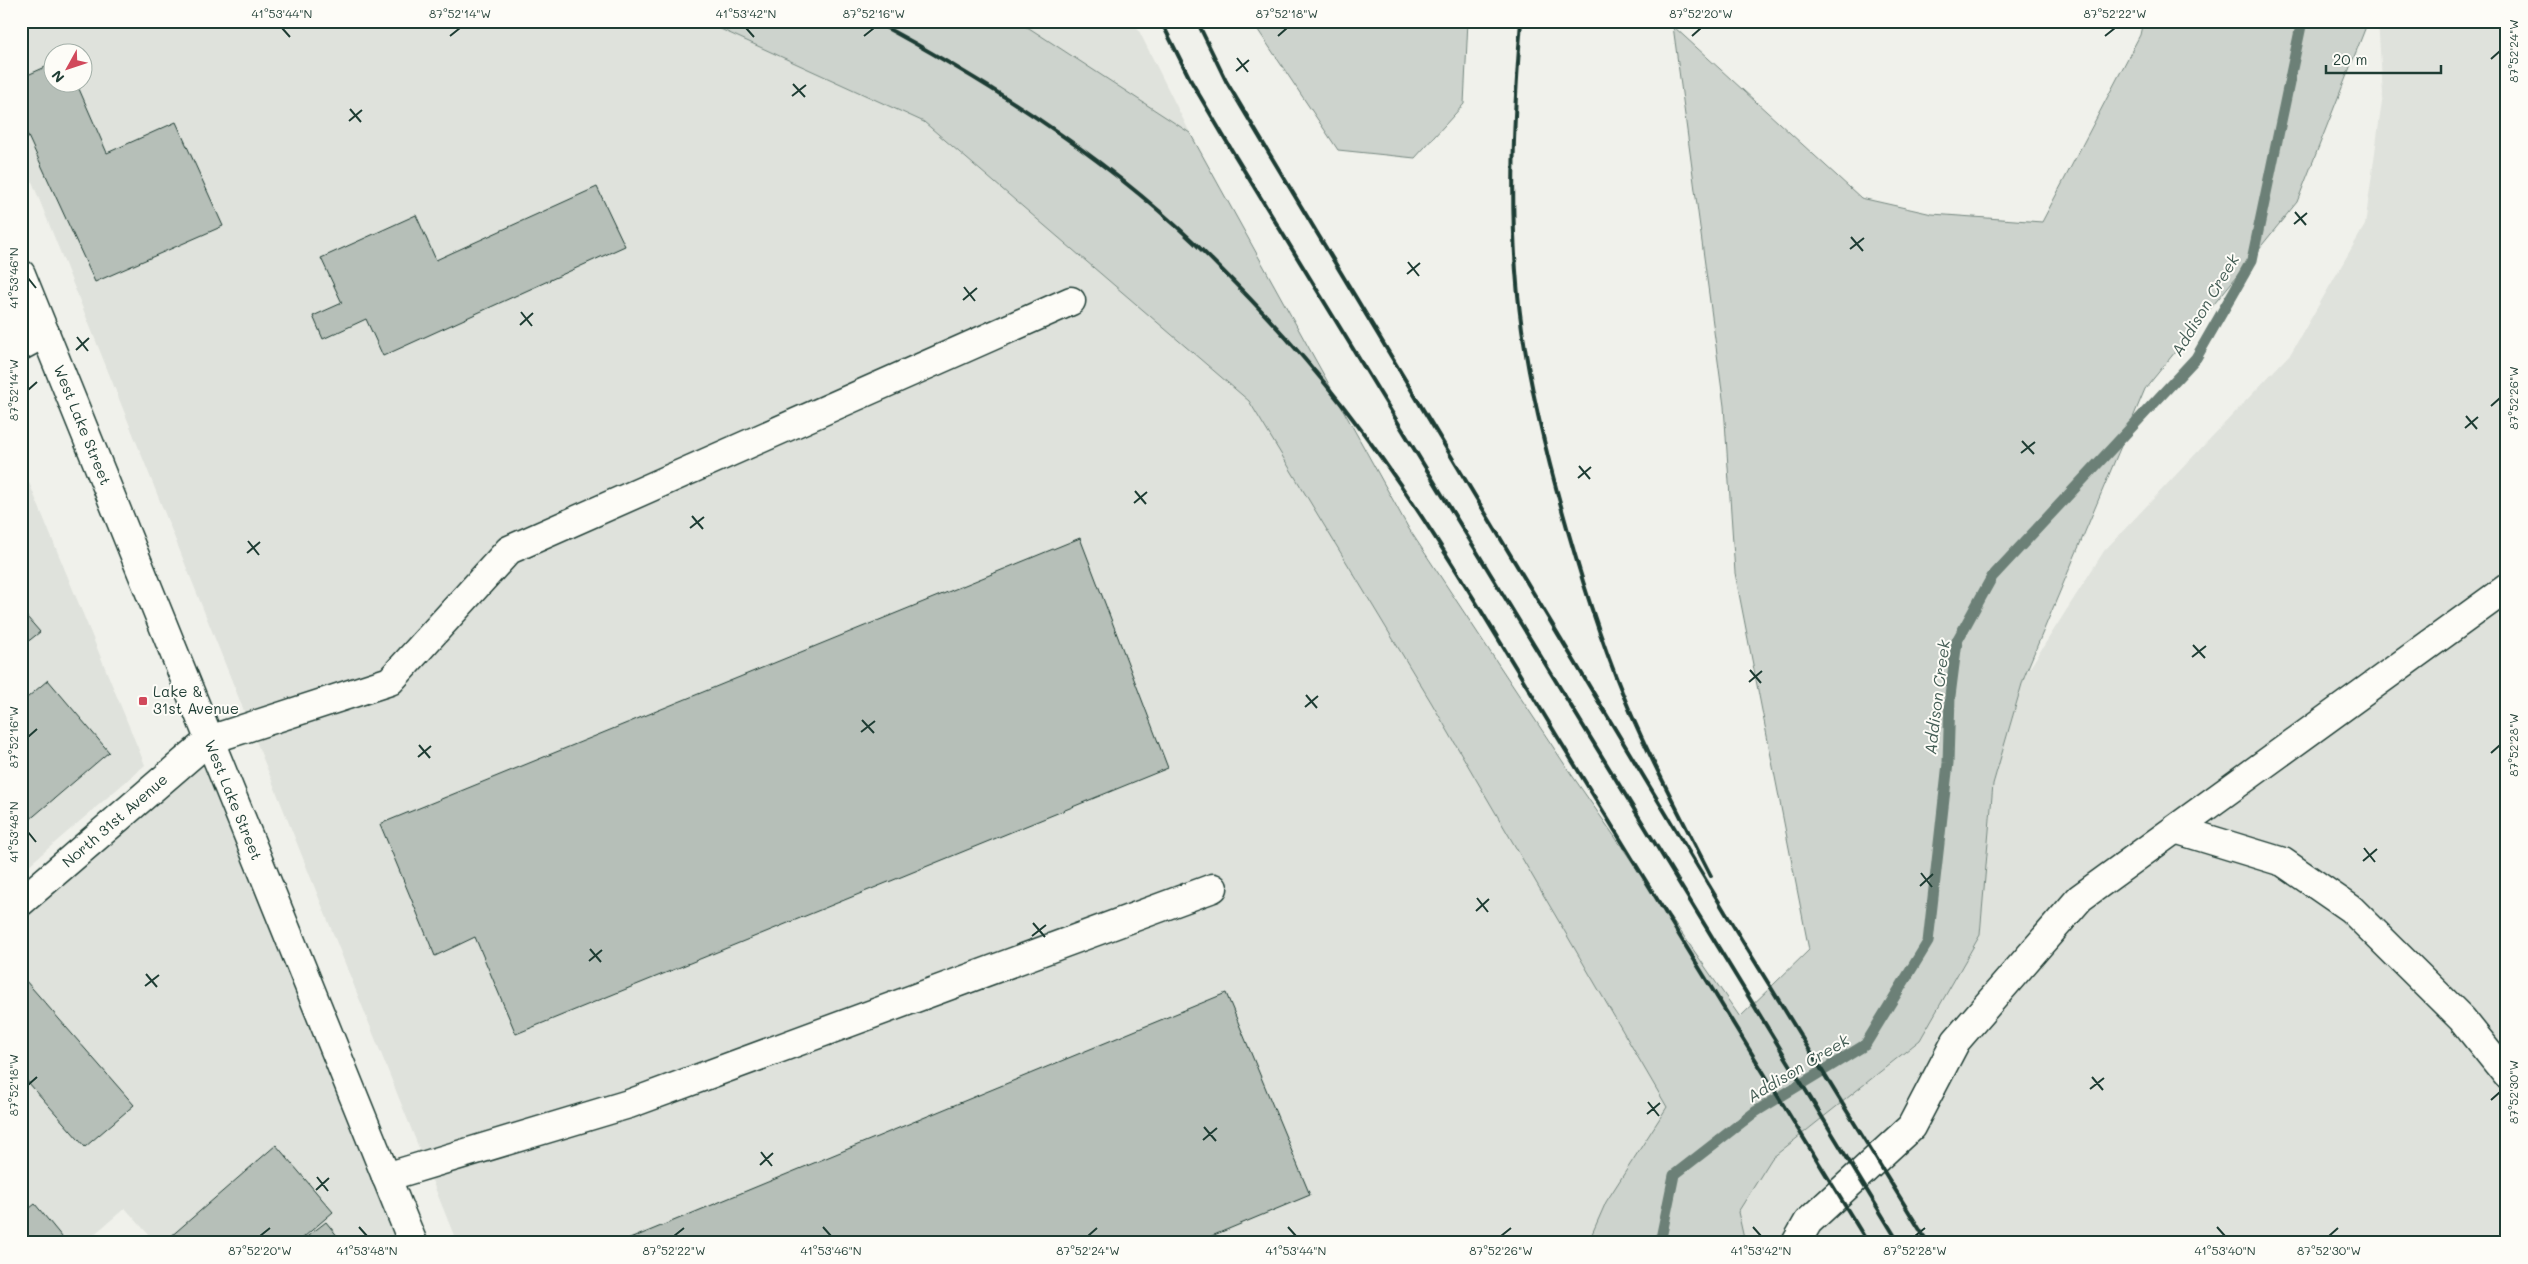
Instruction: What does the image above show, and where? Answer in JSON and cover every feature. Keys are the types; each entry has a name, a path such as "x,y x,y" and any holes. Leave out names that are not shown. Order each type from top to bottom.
{"main road":[{"name":"West Lake Street","path":"21,274 413,1243"},
{"path":"209,740 390,681 509,550 1071,301"},
{"path":"21,346 45,333"},
{"path":"1796,1243 1808,1222 1911,1127 1956,1042 2080,898 2507,588"},
{"name":"North 31st Avenue","path":"21,902 209,740"},
{"path":"2175,829 2282,862 2351,909 2462,1019 2507,1076"},
{"path":"386,1178 628,1104 1213,888"}],"shaded area":[{"path":"21,21 1134,21 1190,133 1409,529 1567,768 1794,1140 1920,1040 1980,935 1993,784 2024,677 2104,551 2291,353 2365,225 2383,94 2378,21 2507,21 2507,1243 457,1243 21,154"},
{"path":"703,21 1010,21 1029,28 1190,133 1409,529 1567,768 1740,1017 1809,950 1735,573 1724,406 1673,26 1861,198 1932,214 2042,222 2140,35 2143,21 2365,21 2365,29 2297,202 2145,389 2024,677 1993,784 1980,935 1920,1040 1772,1158 1738,1212 1745,1243 1588,1243 1606,1202 1667,1107 1431,702 1249,401 924,122"},
{"path":"1252,21 1468,21 1464,104 1415,158 1338,150"},
{"path":"21,463 145,765 21,872"},
{"path":"209,740 413,1243 156,1243 125,1208 84,1243 21,1243 21,902"}],"building":[{"path":"42,69 42,92 80,92 107,153 176,122 223,226 95,282 21,121 21,78"},
{"path":"597,187 625,246 383,356 366,319 323,339 313,316 342,303 321,258 416,215 436,260"},
{"path":"1080,538 1168,768 516,1034 475,937 435,956 380,824"},
{"path":"21,610 40,632 21,647"},
{"path":"48,680 109,752 21,827 21,703"},
{"path":"25,980 134,1105 85,1147 21,1074 21,984"},
{"path":"1226,993 1310,1195 1195,1243 620,1243"},
{"path":"276,1145 333,1212 297,1243 173,1243 169,1238"},
{"path":"35,1204 67,1243 21,1243 21,1215"},
{"path":"326,1222 343,1243 299,1243"}],"waterway":[{"name":"Addison Creek","path":"1660,1243 1674,1175 1755,1112 1865,1045 1928,942 1948,763 1950,696 1957,641 1992,577 2196,358 2252,260 2302,21"}],"railway":[{"path":"874,21 1012,102 1100,163 1141,196 1182,231 1236,284 1329,388 1401,485 1455,568 1868,1243"},
{"path":"1161,21 1191,81 1234,154 1899,1243"},
{"path":"1197,21 1226,81 1269,153 1746,947 1928,1243"},
{"path":"1521,21 1514,137 1513,214 1522,329 1538,415 1551,471 1575,555 1613,669 1631,714 1666,789 1711,876"}],"place":[{"name":"Lake & 31st Avenue","path":"143,701"}]}
